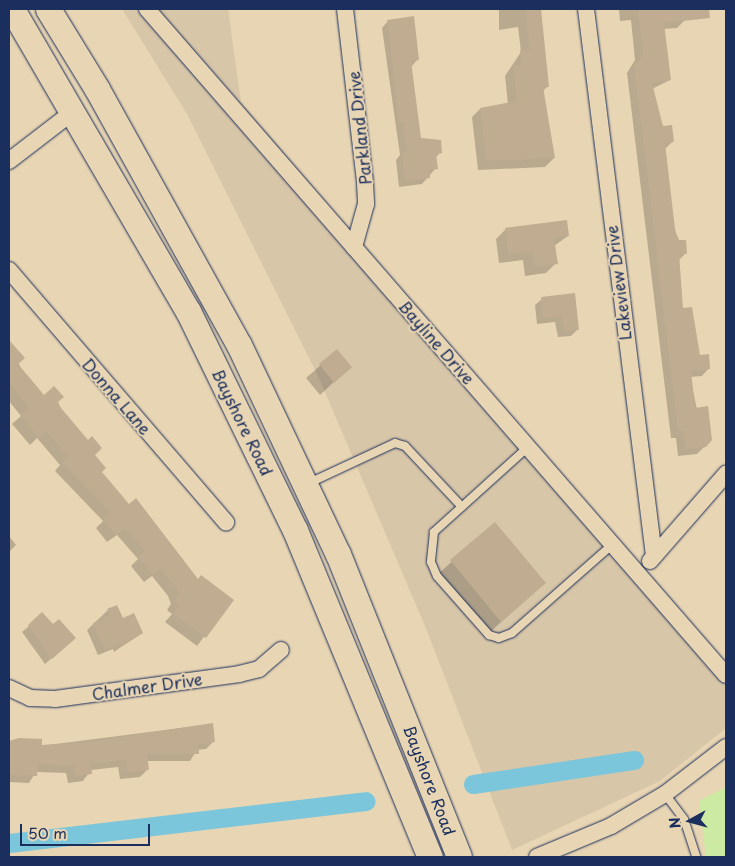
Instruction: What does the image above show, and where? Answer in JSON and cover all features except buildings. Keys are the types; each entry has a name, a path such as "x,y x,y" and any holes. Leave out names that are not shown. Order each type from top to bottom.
{"main road":[{"name":"Bayshore Road","path":"12,9 74,111 188,311 295,530 430,857"},
{"name":"Bayshore Road","path":"48,9 206,282 305,484 381,653 459,857"}],"street":[{"name":"Bayline Drive","path":"147,9 726,675"},
{"name":"Parkland Drive","path":"345,9 366,204 354,247"},
{"name":"Lakeview Drive","path":"586,9 654,556"},
{"path":"9,161 74,111"},
{"name":"Donna Lane","path":"9,270 226,522"},
{"path":"640,574 726,474"},
{"name":"Chalmer Drive","path":"9,688 30,698 55,699 239,674 259,669 281,650"},
{"path":"537,857 611,826 665,794 726,747"}],"lane":[{"path":"305,484 396,443 404,446 462,507"},
{"path":"528,447 434,532 431,562 438,576 489,636 499,638 512,633 613,544"},
{"path":"665,794 684,820 696,857"}],"shaded area":[{"path":"122,9 228,9 241,102 726,670 726,728 660,781 512,850 425,626 318,376 187,114"}],"green space":[{"path":"726,787 726,857 706,857 699,801"}],"waterway":[{"path":"473,784 634,760"},
{"path":"9,843 366,801"}]}
